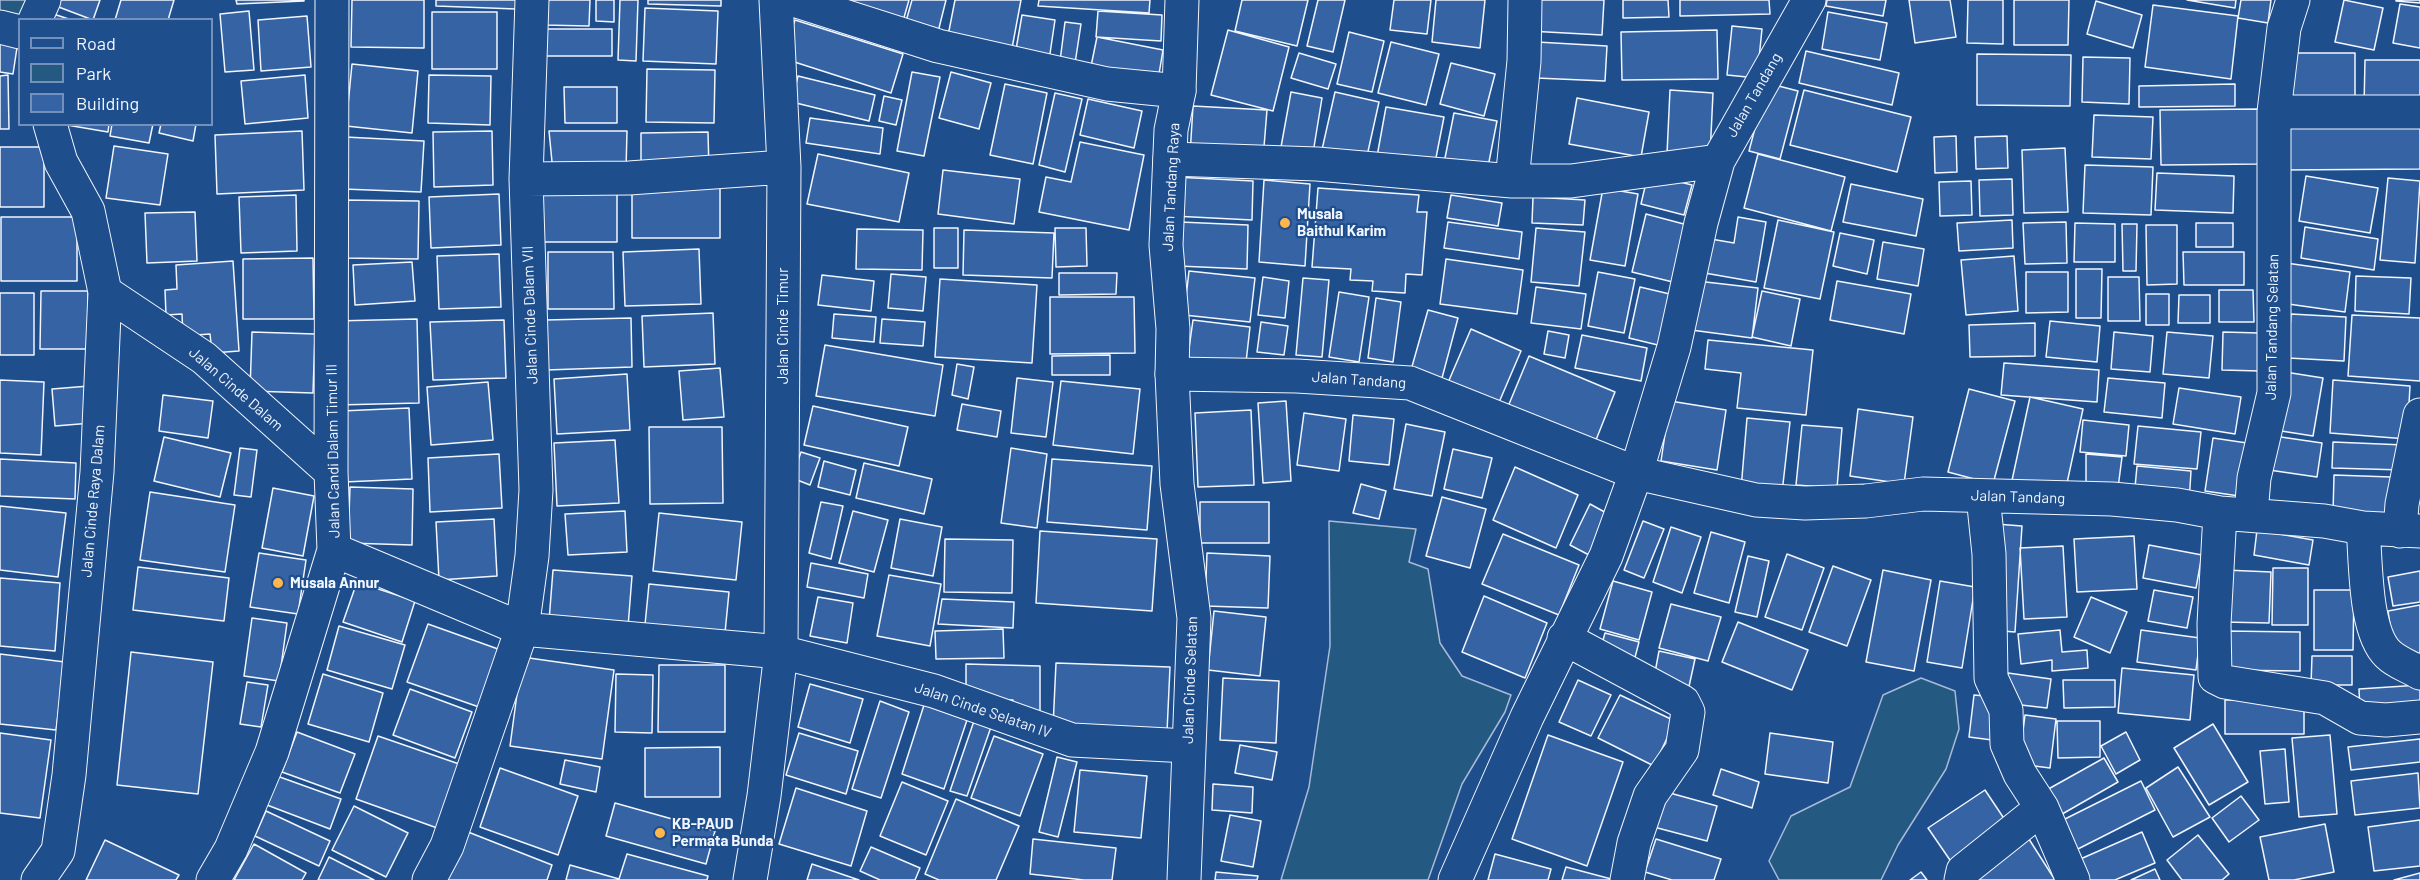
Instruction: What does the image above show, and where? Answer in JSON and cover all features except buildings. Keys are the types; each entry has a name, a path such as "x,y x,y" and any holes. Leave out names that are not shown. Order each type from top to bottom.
{"street":[{"path":"36,18 44,0"},
{"name":"Jalan Candi Dalam Timur III","path":"213,880 231,849 273,752 334,550 331,472 332,0"},
{"name":"Jalan Cinde Dalam VII","path":"522,628 532,556 536,490 526,179 532,0"},
{"name":"Jalan Cinde Timur","path":"750,880 764,796 780,652 784,167 776,0"},
{"path":"794,0 938,46 1107,84 1179,91"},
{"name":"Jalan Tandang Raya","path":"1172,374 1173,329 1166,245 1171,130 1179,91 1182,0"},
{"path":"1512,181 1524,61 1525,0"},
{"name":"Jalan Tandang","path":"1455,880 1564,638 1606,556 1636,473 1674,347 1701,223 1718,161 1809,0"},
{"name":"Jalan Tandang Selatan","path":"2293,0 2284,28 2274,125 2274,393 2254,478 2236,514 2214,624 2215,677 2225,682 2325,698 2360,718 2386,720 2420,717"},
{"path":"0,27 18,32"},
{"path":"2274,125 2420,112"},
{"name":"Jalan Cinde Raya Dalam","path":"38,880 58,851 69,775 97,472 105,291 88,211 61,162 51,126"},
{"path":"1170,159 1317,164 1512,181 1571,181 1718,161"},
{"path":"526,179 628,178 784,167"},
{"name":"Jalan Cinde Dalam","path":"105,291 204,358 331,472"},
{"name":"Jalan Tandang","path":"1172,374 1309,376 1410,383 1636,473 1756,500 1805,503 1866,501 1923,494 2112,499 2177,505 2236,514 2324,521 2363,528 2410,531"},
{"name":"Jalan Cinde Selatan","path":"1172,374 1177,484 1194,618 1184,880"},
{"path":"2410,531 2402,504 2420,415"},
{"path":"1983,496 1989,554 1990,678 2006,710 2007,744 2020,774 2042,808 2073,880"},
{"path":"2363,528 2370,609 2376,634 2386,653 2420,673"},
{"path":"334,550 522,628 780,652"},
{"path":"429,880 447,846 522,628"},
{"path":"1564,638 1683,702 1688,712 1682,750 1650,796 1634,843 1627,880"},
{"name":"Jalan Cinde Selatan IV","path":"780,652 934,692 1072,740 1188,746"},
{"path":"1961,880 1963,871 2042,808"}],"green space":[{"path":"0,0 30,0 21,18 0,14"},
{"path":"1329,521 1416,529 1409,562 1428,569 1440,643 1462,676 1511,695 1505,712 1462,784 1428,880 1281,880 1309,787 1330,646"},
{"path":"1921,678 1955,691 1959,729 1946,769 1898,845 1881,880 1779,880 1769,861 1791,816 1850,787 1883,695"}],"place":[{"name":"Musala Baithul Karim","path":"1285,223"},
{"name":"Musala Annur","path":"278,583"},
{"name":"KB-PAUD Permata Bunda","path":"660,833"}]}
